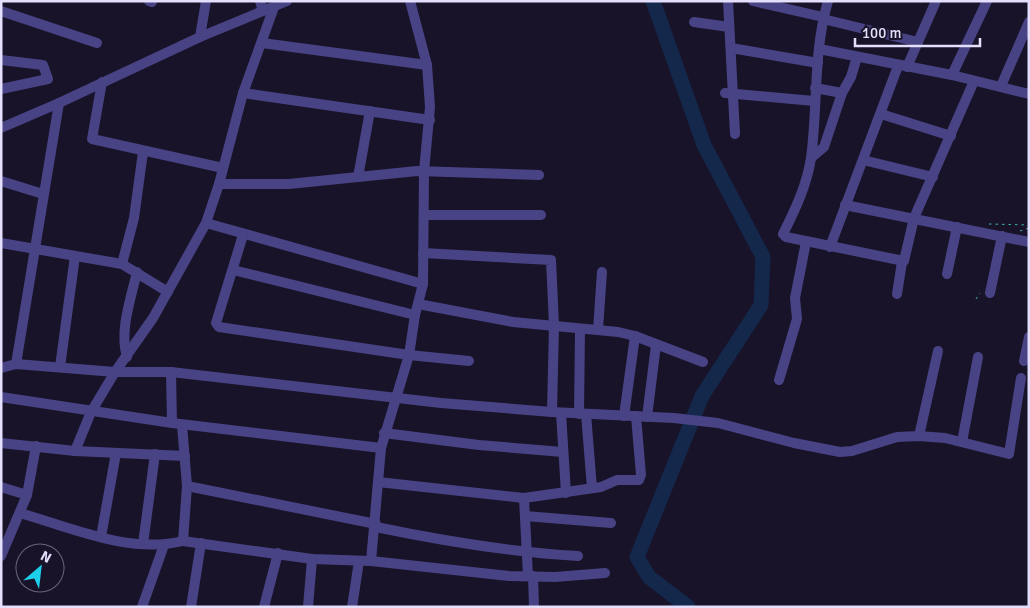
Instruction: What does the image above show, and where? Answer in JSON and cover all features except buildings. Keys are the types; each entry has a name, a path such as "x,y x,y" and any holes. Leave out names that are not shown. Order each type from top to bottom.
{"street":[{"path":"200,37 206,1"},
{"path":"1,128 59,104 262,6 274,7 287,1"},
{"path":"371,561 376,525 381,448 409,355 422,284 424,171 430,120 427,65 410,1"},
{"path":"728,1 731,48 729,94 735,134"},
{"path":"753,1 918,42"},
{"path":"828,1 823,18 815,88 811,158 807,178 783,234 786,237 830,248 902,262"},
{"path":"830,248 881,114 903,66 918,42 936,1"},
{"path":"952,75 987,1"},
{"path":"75,451 90,412 168,292 206,223 219,184 243,93 274,7"},
{"path":"1,11 97,43"},
{"path":"694,22 729,28"},
{"path":"1001,86 1029,22"},
{"path":"262,43 427,65"},
{"path":"731,48 818,63"},
{"path":"820,49 952,75 1029,94"},
{"path":"811,158 824,147 842,93 851,77 857,57"},
{"path":"1,60 43,65 48,79 1,89"},
{"path":"897,294 902,262 906,257 914,218 974,81"},
{"path":"102,82 92,139 143,152 223,168"},
{"path":"815,88 842,93"},
{"path":"243,93 430,120"},
{"path":"729,94 814,101"},
{"path":"16,364 59,104"},
{"path":"358,177 370,111"},
{"path":"881,114 951,136"},
{"path":"122,264 134,218 143,152"},
{"path":"863,160 933,177"},
{"path":"219,184 289,184 424,171 539,175"},
{"path":"1,181 43,194"},
{"path":"845,205 1029,242"},
{"path":"424,215 541,215"},
{"path":"206,223 422,284"},
{"path":"947,274 957,226"},
{"path":"243,235 216,323 219,326 409,355 469,361"},
{"path":"990,293 1002,236"},
{"path":"779,380 798,319 795,298 806,242"},
{"path":"1,243 122,264 168,292"},
{"path":"423,254 551,260 557,413 566,493"},
{"path":"60,367 75,256"},
{"path":"233,270 415,315"},
{"path":"127,357 125,337 137,272"},
{"path":"598,330 602,272"},
{"path":"418,304 513,322 598,330 635,336 703,362"},
{"path":"580,329 582,414 592,488"},
{"path":"624,416 635,336"},
{"path":"1024,360 1029,337"},
{"path":"378,482 524,498 592,488 617,480 639,480 641,478 642,416 656,345"},
{"path":"919,436 938,351"},
{"path":"962,442 978,357"},
{"path":"1,368 16,364 115,372 170,372 395,398 557,413 674,418 718,424 794,443 840,452 852,451 897,436 919,436 962,442 1009,454 1021,378"},
{"path":"170,372 177,424 185,456 187,486 183,541"},
{"path":"1,397 177,424 381,448"},
{"path":"384,433 478,445 562,452"},
{"path":"1,443 75,451 185,456"},
{"path":"1,555 27,495 36,446"},
{"path":"100,537 116,453"},
{"path":"143,544 155,454"},
{"path":"187,486 376,525 448,542 526,553 578,556"},
{"path":"1,487 27,495"},
{"path":"524,498 526,553 534,607"},
{"path":"20,513 100,537 143,544 164,545 183,541 312,559 371,561 530,576 605,573"},
{"path":"525,516 611,522"},
{"path":"191,607 202,543"},
{"path":"142,607 164,545"},
{"path":"264,607 278,553"},
{"path":"308,607 312,559"},
{"path":"352,607 360,561"}],"path":[{"path":"985,224 1029,225"}],"waterway":[{"path":"653,1 704,145 763,257 761,305 702,396 637,557 649,577 688,607"}]}
